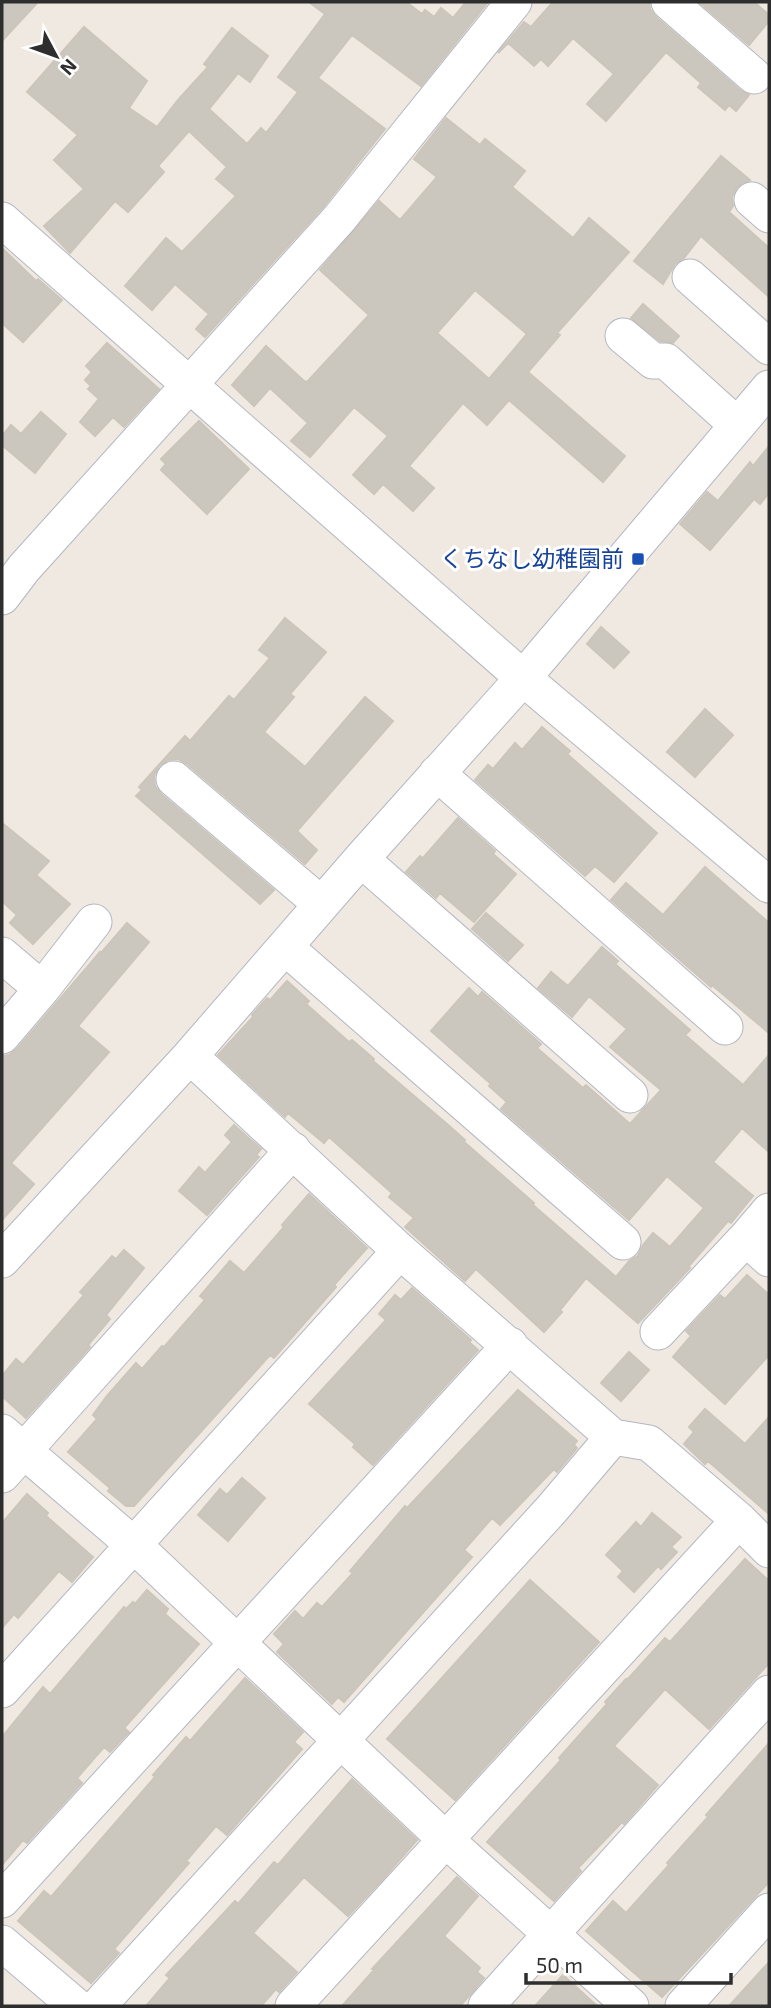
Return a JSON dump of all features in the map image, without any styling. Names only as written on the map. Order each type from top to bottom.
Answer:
[{"type":"street","points":[[2,597],[24,568],[339,219],[514,2]]},
{"type":"street","points":[[669,2],[754,76]]},
{"type":"street","points":[[2,220],[523,678],[769,885]]},
{"type":"street","points":[[690,277],[769,347]]},
{"type":"street","points":[[623,336],[653,361],[666,361],[737,425]]},
{"type":"street","points":[[2,1260],[190,1056],[321,904],[523,678],[769,388]]},
{"type":"street","points":[[437,773],[725,1027]]},
{"type":"street","points":[[174,779],[321,904]]},
{"type":"street","points":[[361,859],[630,1095]]},
{"type":"street","points":[[2,1037],[94,922]]},
{"type":"street","points":[[285,947],[622,1242]]},
{"type":"street","points":[[2,955],[43,989]]},
{"type":"street","points":[[190,1056],[400,1251],[613,1437],[649,1443],[739,1520],[769,1550]]},
{"type":"street","points":[[293,1150],[9,1453],[135,1546],[446,1840],[631,2006]]},
{"type":"street","points":[[658,1332],[758,1248],[769,1211]]},
{"type":"street","points":[[2,1690],[400,1251]]},
{"type":"street","points":[[2,1900],[510,1345]]},
{"type":"street","points":[[98,2006],[551,1510],[613,1437]]},
{"type":"street","points":[[293,2006],[739,1520]]},
{"type":"street","points":[[486,2006],[769,1693]]},
{"type":"street","points":[[683,2006],[769,1910]]},
{"type":"street","points":[[2,1944],[76,2006]]},
{"type":"building","points":[[2,2],[38,2],[2,41]]},
{"type":"building","points":[[309,2],[406,2],[422,14],[425,10],[434,17],[441,8],[453,18],[466,2],[488,2],[421,86],[352,35],[318,78],[385,129],[324,206],[205,337],[196,329],[209,314],[175,284],[152,310],[125,286],[166,238],[182,252],[236,196],[216,179],[227,167],[189,131],[158,166],[164,172],[128,212],[115,201],[70,253],[44,226],[84,189],[54,160],[78,135],[27,92],[84,27],[147,81],[129,108],[157,127],[208,67],[204,64],[232,28],[268,56],[250,82],[238,73],[209,109],[247,144],[261,128],[266,133],[298,92],[278,77],[325,14]]},
{"type":"building","points":[[553,2],[649,2],[656,17],[749,95],[736,111],[729,105],[725,110],[698,87],[701,83],[666,52],[606,121],[587,104],[614,74],[573,38],[548,66],[541,59],[534,66],[508,43],[498,53],[524,22],[531,27]]},
{"type":"building","points":[[699,2],[754,2],[769,15],[769,21],[749,45]]},
{"type":"building","points":[[446,118],[480,145],[485,139],[525,171],[512,187],[573,238],[589,218],[629,252],[557,333],[560,335],[528,372],[625,456],[603,482],[509,400],[487,425],[463,403],[409,466],[434,488],[413,511],[383,484],[374,494],[353,475],[388,436],[354,407],[310,457],[291,441],[308,423],[270,388],[254,406],[232,385],[266,346],[307,382],[369,315],[320,270],[379,201],[400,220],[437,177],[414,159]],"holes":[[[475,290],[527,334],[489,379],[437,333]]]},
{"type":"building","points":[[721,156],[750,180],[737,187],[729,212],[769,248],[769,297],[701,236],[684,258],[675,264],[663,284],[634,261]]},
{"type":"building","points":[[2,248],[36,281],[38,279],[62,300],[23,342],[2,323]]},
{"type":"building","points":[[643,304],[679,336],[673,343],[660,341],[631,318]]},
{"type":"building","points":[[107,343],[159,389],[124,427],[113,417],[95,436],[80,422],[99,399],[88,389],[91,386],[85,380],[92,372],[86,366]]},
{"type":"building","points":[[41,412],[66,434],[35,473],[2,445],[2,436],[11,425],[21,434]]},
{"type":"building","points":[[199,421],[249,469],[207,514],[161,470],[166,464],[161,459]]},
{"type":"building","points":[[769,446],[769,493],[760,504],[754,499],[710,550],[680,524],[707,492],[718,501],[750,462],[753,466]]},
{"type":"building","points":[[285,618],[326,652],[290,694],[294,697],[264,732],[305,767],[365,697],[393,721],[297,831],[317,850],[305,864],[178,759],[168,760],[159,766],[154,776],[155,786],[161,794],[274,890],[260,904],[136,796],[142,790],[139,787],[185,736],[190,741],[229,696],[234,700],[270,658],[259,650]]},
{"type":"building","points":[[601,627],[629,652],[614,668],[587,644]]},
{"type":"building","points":[[705,709],[733,735],[695,777],[667,752]]},
{"type":"building","points":[[542,727],[570,751],[567,754],[657,833],[614,882],[595,866],[585,876],[475,780],[488,765],[493,769],[515,743],[522,750]]},
{"type":"building","points":[[458,818],[516,874],[474,922],[440,893],[436,898],[406,872],[420,856],[423,858]]},
{"type":"building","points":[[2,823],[49,861],[36,875],[70,904],[33,944],[10,923],[17,915],[2,901]]},
{"type":"building","points":[[705,867],[769,923],[769,1033],[712,985],[711,987],[611,900],[626,883],[663,915]]},
{"type":"building","points":[[486,913],[523,945],[508,961],[472,929]]},
{"type":"building","points":[[127,923],[149,942],[78,1026],[109,1052],[11,1163],[34,1184],[2,1220],[2,1056],[17,1049]]},
{"type":"building","points":[[602,947],[618,961],[615,964],[690,1030],[685,1035],[743,1085],[769,1055],[769,1152],[742,1128],[713,1162],[753,1196],[638,1323],[586,1278],[544,1332],[476,1269],[465,1281],[405,1227],[414,1218],[389,1197],[392,1193],[329,1137],[324,1143],[288,1113],[285,1117],[218,1055],[267,998],[270,1000],[287,981],[309,1001],[306,1004],[349,1042],[352,1040],[374,1059],[373,1061],[616,1277],[629,1261],[638,1256],[653,1233],[670,1247],[704,1208],[667,1176],[629,1220],[501,1109],[507,1102],[489,1086],[491,1084],[431,1031],[469,988],[478,997],[482,992],[541,1044],[537,1048],[583,1088],[586,1085],[630,1124],[661,1090],[610,1047],[627,1029],[589,996],[572,1017],[538,988],[551,972],[568,986]]},
{"type":"building","points":[[234,1125],[261,1149],[256,1155],[259,1157],[207,1215],[179,1191],[199,1167],[205,1173],[232,1142],[225,1135]]},
{"type":"building","points":[[309,1194],[367,1248],[274,1358],[270,1355],[134,1506],[126,1506],[108,1491],[110,1488],[68,1452],[97,1419],[93,1415],[107,1396],[136,1363],[142,1369],[162,1346],[164,1347],[205,1300],[200,1296],[230,1261],[244,1273]]},
{"type":"building","points":[[124,1250],[144,1268],[106,1315],[110,1319],[88,1345],[90,1347],[26,1418],[2,1396],[2,1376],[16,1359],[23,1365],[84,1295],[80,1292],[112,1256],[116,1259]]},
{"type":"building","points":[[747,1275],[769,1295],[769,1355],[725,1404],[673,1357],[691,1336],[686,1331],[720,1295],[725,1299]]},
{"type":"building","points":[[412,1288],[471,1340],[469,1342],[478,1350],[373,1465],[353,1447],[355,1444],[309,1404],[386,1320],[379,1314],[395,1295],[401,1300]]},
{"type":"building","points":[[629,1352],[649,1370],[621,1401],[601,1383]]},
{"type":"building","points":[[518,1390],[577,1441],[574,1445],[577,1448],[557,1472],[554,1469],[500,1525],[492,1518],[464,1550],[472,1557],[344,1702],[338,1697],[332,1704],[277,1652],[284,1644],[274,1634],[295,1611],[303,1619],[317,1603],[322,1607],[353,1573],[350,1571],[405,1506],[407,1508]]},
{"type":"building","points":[[705,1409],[745,1444],[769,1417],[769,1514],[708,1461],[705,1464],[684,1444],[694,1432],[689,1427]]},
{"type":"building","points":[[242,1478],[265,1498],[228,1541],[198,1515],[220,1489],[227,1495]]},
{"type":"building","points":[[27,1494],[48,1513],[46,1516],[93,1557],[72,1582],[59,1571],[18,1618],[14,1614],[2,1628],[2,1523]]},
{"type":"building","points":[[652,1513],[681,1537],[671,1547],[677,1552],[661,1569],[658,1566],[634,1592],[618,1577],[623,1571],[606,1555],[636,1522],[641,1527]]},
{"type":"building","points":[[745,1559],[769,1581],[769,1663],[709,1729],[665,1689],[614,1746],[658,1785],[624,1824],[622,1822],[578,1868],[581,1871],[554,1901],[487,1842],[561,1760],[559,1758],[607,1704],[605,1702],[665,1638],[670,1642]]},
{"type":"building","points":[[530,1580],[599,1642],[455,1800],[387,1739]]},
{"type":"building","points":[[147,1590],[168,1609],[165,1614],[199,1644],[124,1728],[129,1732],[110,1752],[104,1747],[77,1778],[82,1783],[27,1843],[23,1840],[2,1865],[2,1737],[43,1687],[50,1694],[124,1607],[126,1609],[133,1602],[135,1604]]},
{"type":"building","points":[[245,1678],[303,1732],[294,1742],[302,1749],[227,1835],[216,1826],[186,1861],[189,1863],[114,1949],[119,1953],[91,1983],[18,1921],[44,1891],[51,1897],[155,1777],[153,1775],[186,1737],[190,1741]]},
{"type":"building","points":[[769,1743],[769,1882],[662,1997],[586,1931],[613,1901],[626,1913]]},
{"type":"building","points":[[352,1779],[417,1840],[382,1880],[348,1916],[304,1877],[253,1933],[297,1972],[279,1992],[276,1989],[261,2006],[146,2006],[170,1978],[166,1975],[235,1901],[238,1904],[274,1862],[278,1865]]},
{"type":"building","points":[[457,1877],[478,1896],[444,1936],[480,1968],[477,1972],[484,1978],[469,1996],[460,2006],[342,2006],[374,1970],[372,1969]]},
{"type":"building","points":[[769,1962],[769,2006],[729,2006]]},
{"type":"building","points":[[563,1975],[597,2006],[535,2006]]},
{"type":"place","name":"くちなし幼稚園前","points":[[638,559]]}]
